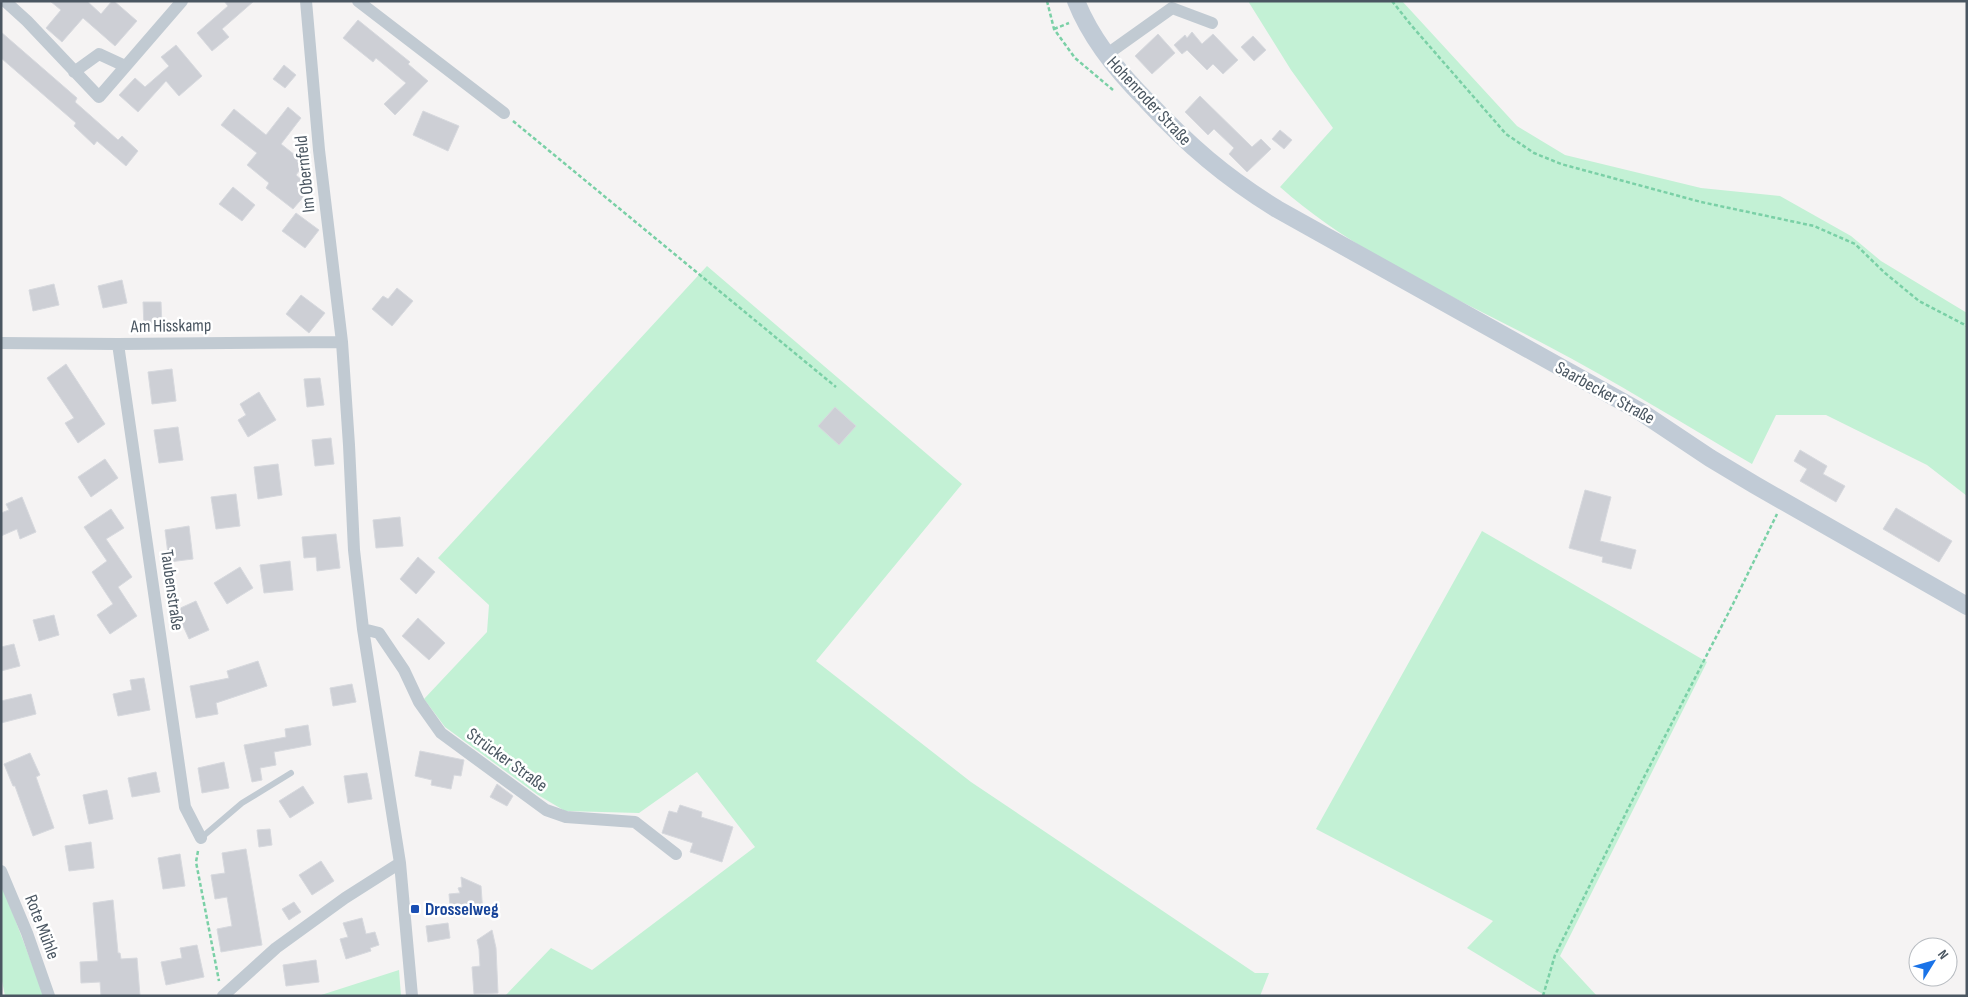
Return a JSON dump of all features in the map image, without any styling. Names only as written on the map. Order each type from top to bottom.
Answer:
[{"type":"main road","name":"Hohenroder Straße","points":[[1076,1],[1086,24],[1106,55],[1133,86],[1197,152],[1240,186]]},
{"type":"main road","name":"Saarbecker Straße","points":[[1240,186],[1277,209],[1641,412],[1710,458],[1783,502],[1967,606]]},
{"type":"street","points":[[5,1],[27,21],[99,97],[182,1]]},
{"type":"street","name":"Im Obernfeld","points":[[306,1],[319,150],[342,342]]},
{"type":"street","points":[[358,1],[504,113]]},
{"type":"street","points":[[1106,55],[1172,8],[1212,23]]},
{"type":"street","points":[[74,72],[99,54],[125,66]]},
{"type":"street","points":[[342,342],[354,550],[363,629],[400,863],[412,996]]},
{"type":"street","name":"Am Hisskamp","points":[[1,343],[342,342]]},
{"type":"street","name":"Taubenstraße","points":[[118,344],[185,807],[201,838]]},
{"type":"street","name":"Strücker Straße","points":[[363,629],[379,633],[404,670],[419,702],[441,733],[546,810],[566,817],[635,822],[676,854]]},
{"type":"street","points":[[221,991],[345,898],[400,863]]},
{"type":"street","name":"Rote Mühle","points":[[1,871],[27,933],[48,996]]},
{"type":"lane","points":[[201,838],[242,803],[291,773]]},
{"type":"path","points":[[1392,1],[1506,134],[1534,153],[1562,164],[1701,202],[1814,226],[1854,244],[1885,274],[1919,301],[1967,326]]},
{"type":"path","points":[[504,113],[836,387]]},
{"type":"path","points":[[1544,996],[1556,955],[1783,502]]},
{"type":"path","points":[[201,838],[196,862],[221,991]]},
{"type":"green space","points":[[1248,1],[1402,1],[1517,126],[1565,155],[1701,188],[1780,196],[1851,236],[1881,261],[1967,313],[1967,496],[1927,465],[1826,415],[1776,415],[1752,464],[1650,403],[1546,345],[1408,274],[1341,234],[1280,187],[1333,128],[1291,70]]},
{"type":"green space","points":[[707,266],[962,484],[816,661],[971,782],[1255,973],[1269,973],[1260,996],[505,996],[551,948],[592,970],[755,847],[697,772],[639,813],[565,811],[538,795],[445,727],[424,699],[487,632],[489,605],[438,558]]},
{"type":"green space","points":[[1482,531],[1707,662],[1560,956],[1597,996],[1546,996],[1467,948],[1493,921],[1316,829]]},
{"type":"green space","points":[[1,882],[44,996],[5,996],[1,976]]},
{"type":"green space","points":[[399,970],[401,996],[318,996]]},
{"type":"building","points":[[50,1],[87,1],[101,14],[114,1],[137,21],[115,46],[83,18],[62,42],[46,28],[61,10]]},
{"type":"building","points":[[224,1],[254,1],[222,29],[229,37],[212,51],[197,33],[228,6]]},
{"type":"building","points":[[358,20],[410,62],[408,64],[428,81],[395,115],[384,104],[406,83],[376,58],[373,62],[343,38]]},
{"type":"building","points":[[1,32],[77,98],[75,102],[118,140],[122,136],[138,151],[126,166],[97,141],[94,145],[74,126],[76,123],[1,58]]},
{"type":"building","points":[[1192,32],[1202,44],[1213,34],[1238,60],[1223,74],[1213,64],[1207,70],[1187,50],[1182,54],[1174,45],[1185,35],[1187,38]]},
{"type":"building","points":[[1158,34],[1175,53],[1152,74],[1135,56]]},
{"type":"building","points":[[1253,36],[1266,50],[1254,61],[1241,47]]},
{"type":"building","points":[[176,45],[202,76],[179,96],[166,81],[138,112],[119,95],[135,78],[145,87],[169,66],[161,57]]},
{"type":"building","points":[[284,65],[296,75],[285,88],[273,79]]},
{"type":"building","points":[[1200,96],[1252,147],[1261,139],[1271,149],[1247,172],[1229,154],[1234,148],[1214,129],[1208,135],[1185,112]]},
{"type":"building","points":[[288,107],[301,118],[281,144],[305,163],[296,175],[311,188],[293,209],[266,188],[269,183],[247,165],[257,153],[221,125],[234,109],[266,135]]},
{"type":"building","points":[[423,111],[459,126],[448,151],[413,135]]},
{"type":"building","points":[[1280,130],[1292,140],[1284,149],[1272,139]]},
{"type":"building","points":[[233,187],[255,205],[242,221],[219,204]]},
{"type":"building","points":[[296,213],[319,230],[305,248],[282,231]]},
{"type":"building","points":[[122,280],[127,303],[103,308],[98,286]]},
{"type":"building","points":[[54,284],[59,305],[33,311],[29,290]]},
{"type":"building","points":[[397,288],[413,301],[392,326],[372,309],[383,296],[388,299]]},
{"type":"building","points":[[301,295],[325,313],[309,333],[286,314]]},
{"type":"building","points":[[143,302],[161,302],[162,326],[144,327]]},
{"type":"building","points":[[66,364],[105,424],[78,443],[65,423],[74,418],[47,378]]},
{"type":"building","points":[[172,369],[176,401],[152,404],[148,372]]},
{"type":"building","points":[[320,378],[324,405],[307,407],[304,379]]},
{"type":"building","points":[[259,392],[276,420],[248,437],[238,420],[246,415],[240,404]]},
{"type":"building","points":[[835,407],[856,426],[839,445],[818,426]]},
{"type":"building","points":[[178,427],[183,460],[159,463],[154,430]]},
{"type":"building","points":[[331,438],[334,464],[315,466],[312,440]]},
{"type":"building","points":[[1800,450],[1827,466],[1823,474],[1845,486],[1836,502],[1800,481],[1807,469],[1794,461]]},
{"type":"building","points":[[105,459],[118,478],[91,497],[78,477]]},
{"type":"building","points":[[278,464],[282,495],[258,499],[254,467]]},
{"type":"building","points":[[1585,490],[1611,497],[1600,541],[1636,550],[1631,569],[1602,562],[1603,557],[1569,548]]},
{"type":"building","points":[[236,494],[240,526],[216,529],[211,497]]},
{"type":"building","points":[[22,497],[36,532],[20,539],[17,529],[1,536],[1,513],[9,510],[6,504]]},
{"type":"building","points":[[1896,508],[1952,541],[1939,562],[1883,529]]},
{"type":"building","points":[[111,509],[124,528],[106,539],[132,577],[118,587],[137,616],[110,634],[97,615],[113,604],[92,572],[107,561],[84,527]]},
{"type":"building","points":[[400,517],[403,546],[376,548],[373,520]]},
{"type":"building","points":[[189,526],[193,559],[169,562],[165,530]]},
{"type":"building","points":[[336,534],[340,568],[317,571],[316,557],[304,558],[302,537]]},
{"type":"building","points":[[418,557],[435,572],[416,594],[400,579]]},
{"type":"building","points":[[290,561],[293,590],[264,593],[260,565]]},
{"type":"building","points":[[240,567],[253,588],[227,604],[214,583]]},
{"type":"building","points":[[196,601],[209,630],[189,639],[176,610]]},
{"type":"building","points":[[54,615],[59,635],[39,641],[33,620]]},
{"type":"building","points":[[418,618],[445,643],[429,660],[402,636]]},
{"type":"building","points":[[14,644],[20,666],[1,671],[1,647]]},
{"type":"building","points":[[258,661],[267,686],[216,703],[218,714],[196,718],[190,686],[229,678],[227,671]]},
{"type":"building","points":[[144,678],[150,710],[118,716],[113,694],[132,690],[130,680]]},
{"type":"building","points":[[352,684],[356,702],[333,706],[330,688]]},
{"type":"building","points":[[31,694],[36,714],[1,723],[1,701]]},
{"type":"building","points":[[308,725],[311,745],[274,752],[276,765],[260,768],[262,780],[252,782],[244,745],[286,737],[285,729]]},
{"type":"building","points":[[420,751],[464,760],[461,776],[454,775],[451,789],[431,785],[432,780],[415,776]]},
{"type":"building","points":[[30,753],[40,775],[36,777],[54,828],[33,836],[15,786],[13,786],[4,764]]},
{"type":"building","points":[[224,762],[229,788],[202,793],[198,768]]},
{"type":"building","points":[[156,772],[160,792],[132,797],[128,778]]},
{"type":"building","points":[[367,773],[372,799],[348,803],[344,776]]},
{"type":"building","points":[[497,784],[513,796],[507,806],[490,797]]},
{"type":"building","points":[[303,786],[314,803],[290,818],[279,801]]},
{"type":"building","points":[[107,790],[113,819],[89,824],[83,795]]},
{"type":"building","points":[[680,805],[702,812],[701,817],[733,827],[722,862],[690,852],[693,843],[662,833],[669,811],[677,813]]},
{"type":"building","points":[[270,829],[272,845],[259,847],[257,830]]},
{"type":"building","points":[[91,842],[94,868],[69,871],[65,846]]},
{"type":"building","points":[[246,849],[262,945],[221,952],[217,929],[232,926],[227,897],[215,899],[211,875],[225,873],[222,853]]},
{"type":"building","points":[[180,854],[185,886],[163,889],[158,858]]},
{"type":"building","points":[[321,861],[334,881],[312,895],[299,875]]},
{"type":"building","points":[[461,877],[481,886],[483,914],[451,917],[449,894],[460,893],[458,888],[462,887]]},
{"type":"building","points":[[113,900],[118,953],[120,953],[121,959],[137,958],[140,996],[101,996],[100,982],[81,983],[80,962],[98,961],[93,903]]},
{"type":"building","points":[[294,902],[301,912],[289,920],[282,909]]},
{"type":"building","points":[[362,918],[366,934],[375,932],[379,945],[370,948],[371,951],[346,959],[340,939],[348,937],[343,923]]},
{"type":"building","points":[[448,923],[450,938],[428,942],[426,926]]},
{"type":"building","points":[[492,930],[496,948],[498,993],[474,994],[472,967],[480,966],[477,940]]},
{"type":"building","points":[[197,945],[204,977],[166,985],[161,962],[182,958],[180,948]]},
{"type":"building","points":[[316,960],[319,982],[286,986],[283,965]]},
{"type":"place","name":"Drosselweg","points":[[415,909]]}]
